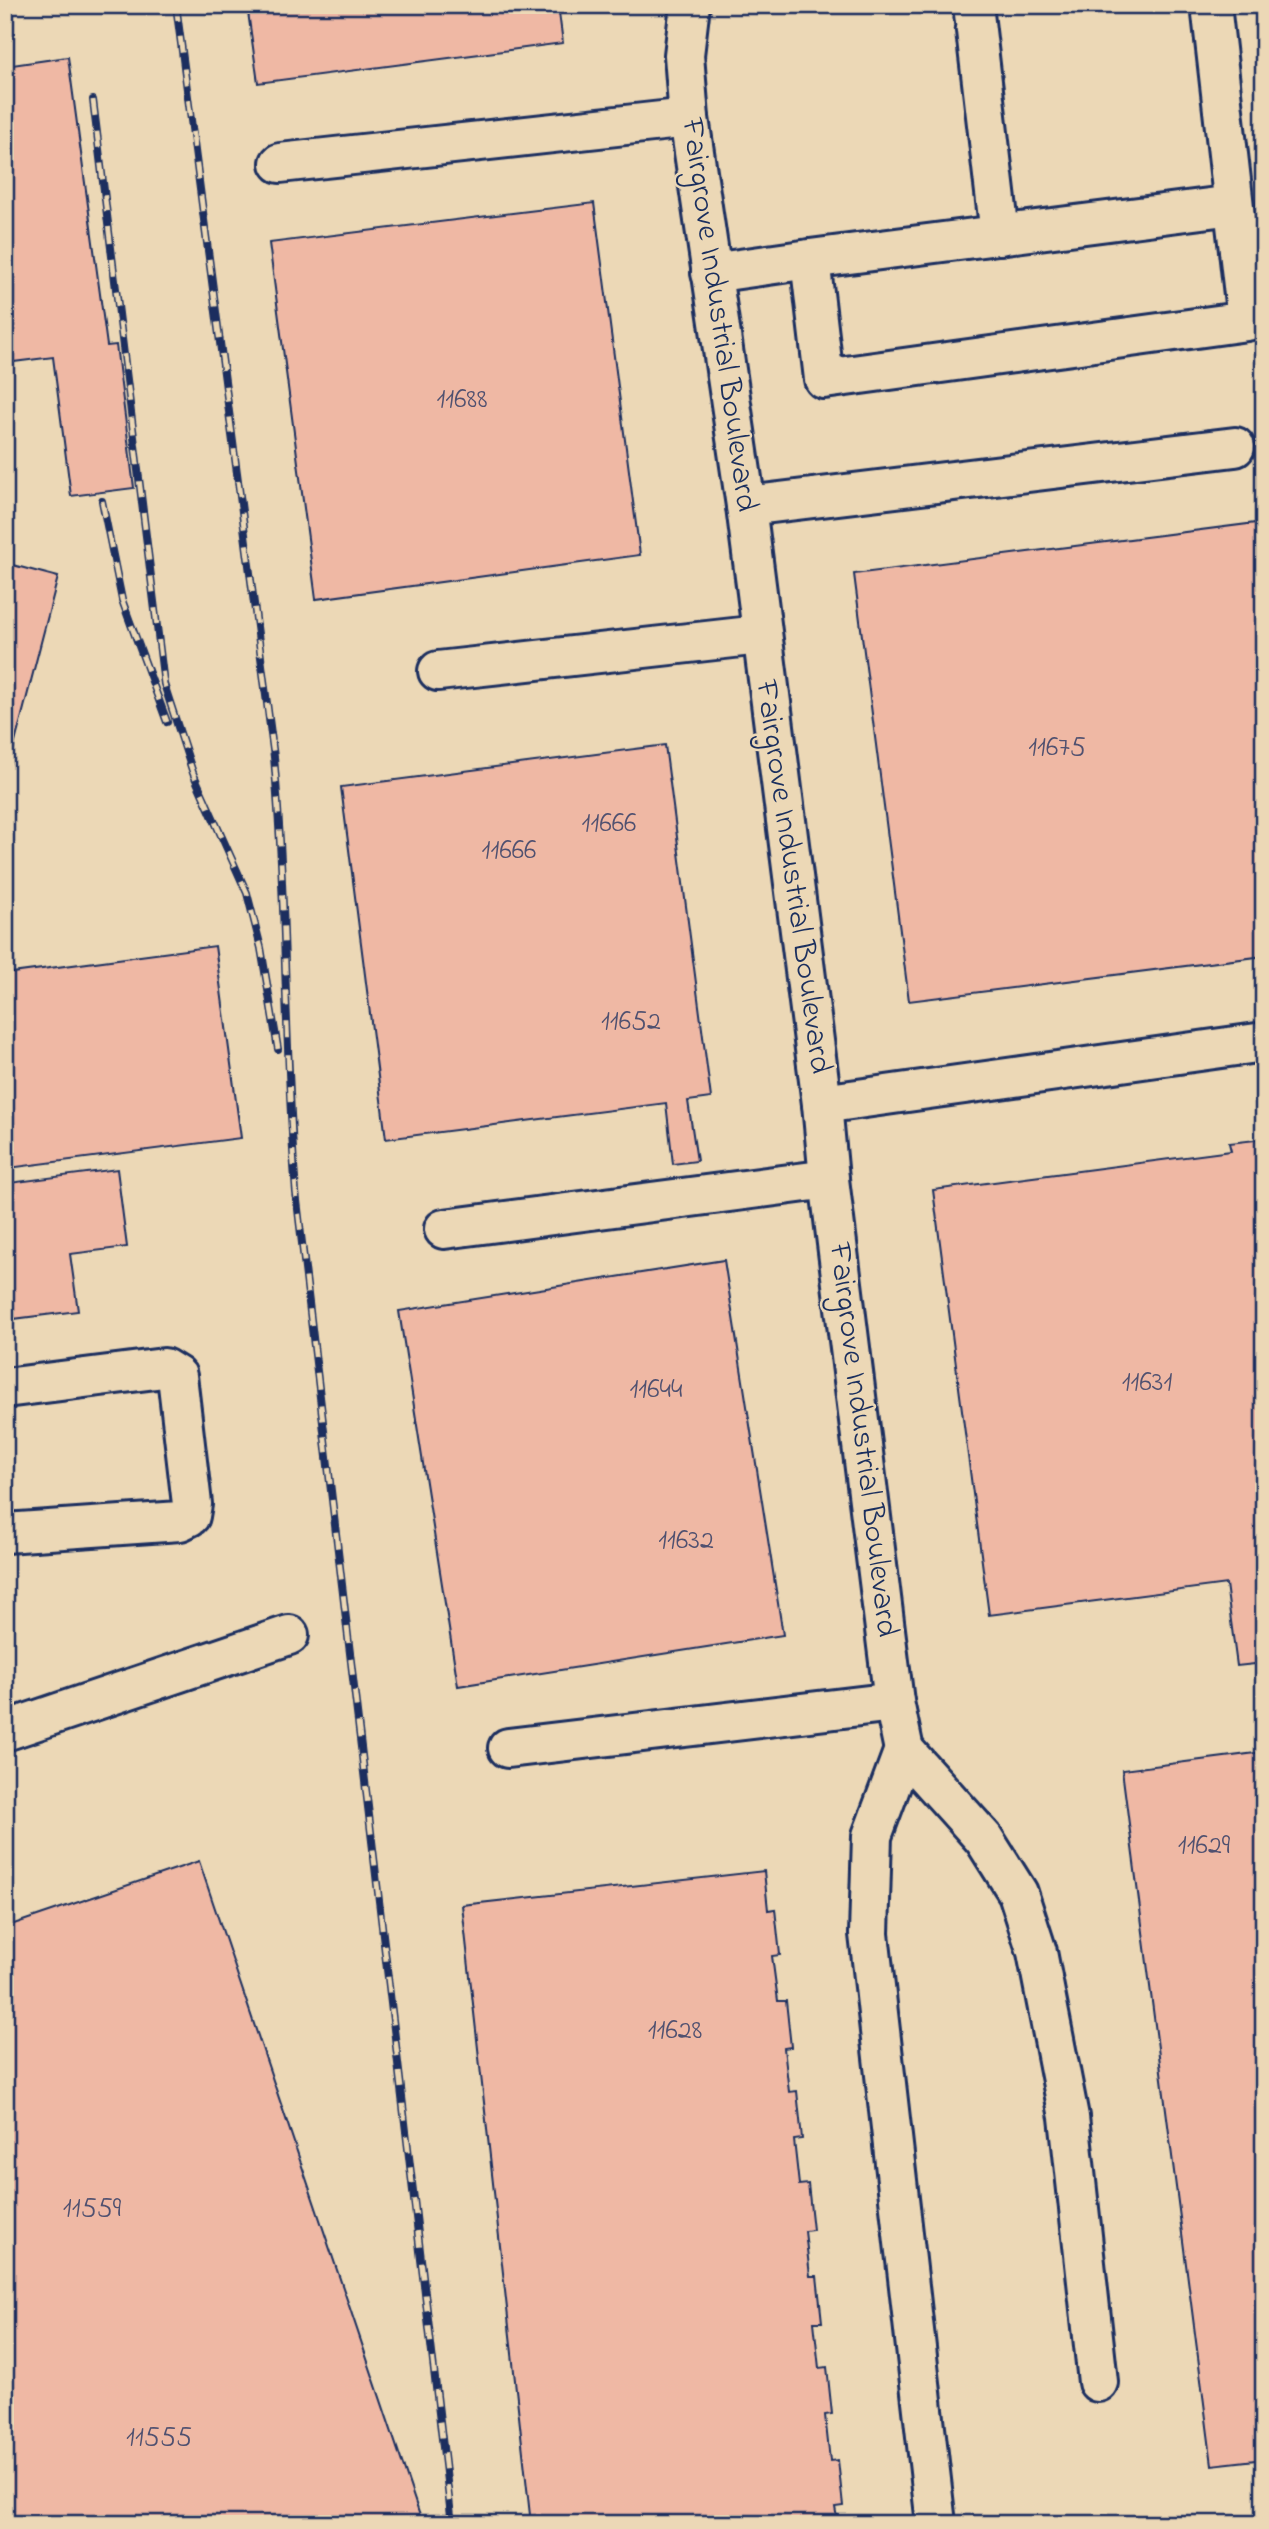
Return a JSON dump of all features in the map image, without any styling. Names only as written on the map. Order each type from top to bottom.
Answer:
[{"type":"street","name":"Fairgrove Industrial Boulevard","points":[[690,5],[684,55],[689,118],[746,506],[894,1702],[904,1750]]},
{"type":"street","points":[[973,5],[999,235]]},
{"type":"street","points":[[810,259],[824,379],[1247,321],[1212,5]]},
{"type":"street","points":[[280,163],[689,118]]},
{"type":"street","points":[[711,273],[1233,205]]},
{"type":"street","points":[[746,506],[1235,447]]},
{"type":"street","points":[[438,671],[760,635]]},
{"type":"street","points":[[822,1104],[1264,1042]]},
{"type":"street","points":[[444,1229],[829,1179]]},
{"type":"street","points":[[5,1388],[164,1368],[172,1371],[177,1376],[192,1504],[190,1516],[180,1521],[5,1533]]},
{"type":"street","points":[[5,1731],[289,1635]]},
{"type":"street","points":[[508,1748],[894,1702]]},
{"type":"street","points":[[936,2524],[869,1934],[872,1836],[904,1750],[984,1839],[1018,1893],[1037,1952],[1069,2117],[1098,2382]]},
{"type":"building","points":[[247,5],[558,5],[563,43],[258,83]]},
{"type":"building","points":[[68,57],[107,346],[116,345],[134,488],[71,496],[53,357],[5,363],[5,66]]},
{"type":"building","points":[[594,203],[640,555],[316,599],[269,243]]},
{"type":"building","points":[[1264,522],[1264,956],[909,1001],[854,574]]},
{"type":"building","points":[[5,563],[58,577],[5,781]]},
{"type":"building","points":[[665,745],[711,1098],[688,1101],[697,1161],[673,1164],[666,1103],[386,1139],[341,787]]},
{"type":"building","points":[[215,946],[241,1138],[8,1168],[10,1183],[117,1169],[127,1247],[70,1254],[78,1311],[5,1320],[5,974]]},
{"type":"building","points":[[1264,1139],[1264,1585],[1259,1586],[1264,1618],[1264,1663],[1237,1666],[1226,1584],[989,1615],[933,1190],[1231,1151],[1229,1143]]},
{"type":"building","points":[[724,1260],[783,1635],[458,1686],[399,1311]]},
{"type":"building","points":[[1264,1752],[1264,2459],[1212,2465],[1122,1770]]},
{"type":"building","points":[[199,1861],[421,2519],[407,2524],[5,2524],[5,1927]]},
{"type":"building","points":[[764,1871],[768,1910],[775,1909],[780,1955],[772,1956],[778,2001],[786,2001],[791,2047],[784,2048],[789,2092],[797,2091],[802,2139],[794,2140],[799,2185],[808,2184],[813,2230],[805,2231],[810,2276],[817,2276],[822,2322],[814,2322],[819,2368],[827,2367],[832,2414],[825,2415],[830,2461],[838,2460],[843,2506],[835,2507],[838,2524],[531,2524],[462,1905]]},
{"type":"railway","points":[[176,5],[274,757],[296,1192],[452,2524]]},
{"type":"railway","points":[[93,100],[164,684],[193,773],[247,893],[261,948],[278,1049]]},
{"type":"railway","points":[[102,501],[122,600],[167,722]]}]
